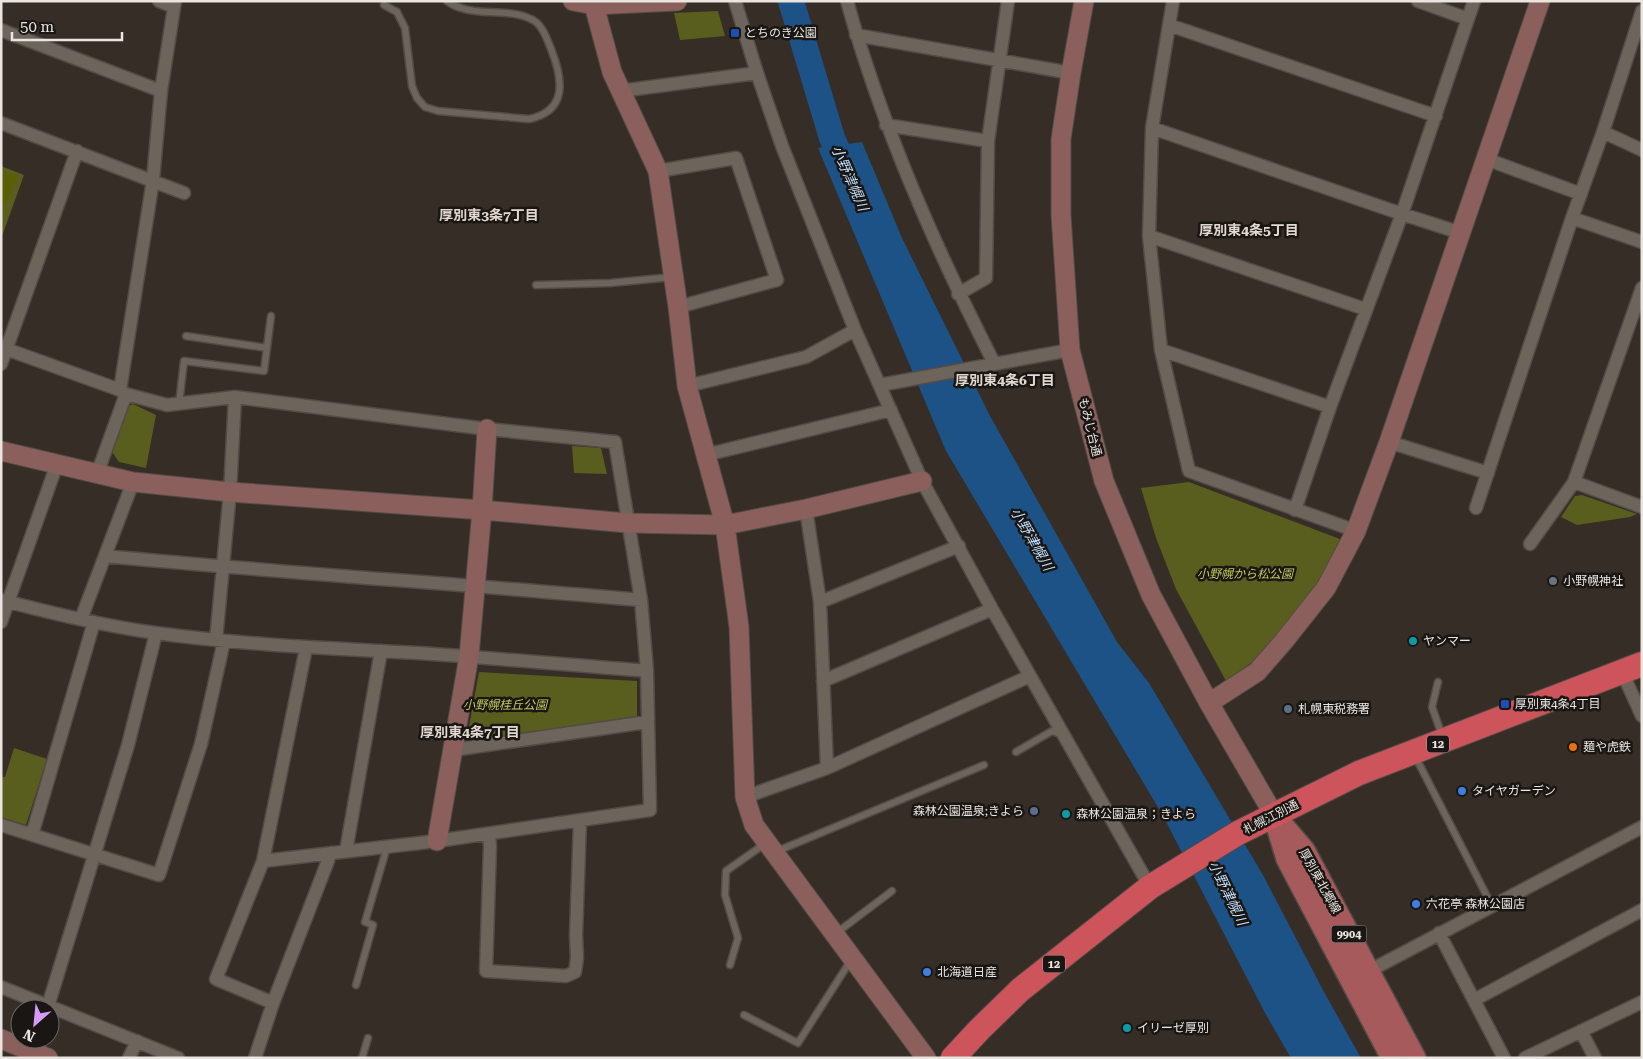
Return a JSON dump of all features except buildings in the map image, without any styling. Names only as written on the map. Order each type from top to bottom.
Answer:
[{"type":"highway","name":"札幌江別通","points":[[961,1055],[1020,990],[1156,883],[1238,833],[1359,773],[1632,668]]},
{"type":"main road","name":"厚別東北郷線","points":[[1274,816],[1304,850],[1415,1058]]},
{"type":"main road","name":"厚別東北郷線","points":[[1274,816],[1287,859],[1392,1058]]},
{"type":"street","points":[[97,474],[123,392],[153,180],[161,91],[175,4],[159,1]]},
{"type":"street","points":[[573,1],[594,5],[677,1]]},
{"type":"street","points":[[735,1],[782,146],[855,330],[922,481],[1065,738],[1156,883]]},
{"type":"street","points":[[847,1],[856,35],[886,125],[958,294],[994,363]]},
{"type":"street","points":[[958,294],[986,278],[988,141],[1008,1]]},
{"type":"street","name":"もみじ台通","points":[[1084,1],[1061,139],[1061,205],[1070,350],[1104,481],[1151,595],[1209,703],[1274,816]]},
{"type":"street","points":[[1173,1],[1152,128],[1149,236],[1161,350],[1189,471],[1356,531]]},
{"type":"street","points":[[1418,1],[1468,18]]},
{"type":"street","points":[[1295,510],[1365,309],[1402,214],[1474,1]]},
{"type":"street","points":[[1209,703],[1256,672],[1284,641],[1326,588],[1356,531],[1389,442],[1540,1]]},
{"type":"street","points":[[594,5],[612,72],[658,171],[678,307],[687,386],[724,525],[739,627],[745,797],[754,825],[926,1058]]},
{"type":"street","points":[[1476,508],[1642,11]]},
{"type":"street","points":[[1169,25],[1436,116]]},
{"type":"street","points":[[1,30],[161,91]]},
{"type":"street","points":[[856,35],[1071,74]]},
{"type":"street","points":[[620,91],[757,73]]},
{"type":"street","points":[[1,123],[184,193]]},
{"type":"street","points":[[886,125],[988,141]]},
{"type":"street","points":[[1152,128],[1461,233]]},
{"type":"street","points":[[1603,132],[1642,150]]},
{"type":"street","points":[[1,364],[77,151]]},
{"type":"street","points":[[658,171],[736,158],[777,280],[678,307]]},
{"type":"street","points":[[1486,159],[1581,194]]},
{"type":"street","points":[[1572,218],[1642,242]]},
{"type":"street","points":[[1149,236],[1365,309]]},
{"type":"street","points":[[1530,544],[1574,482],[1642,288]]},
{"type":"street","points":[[687,386],[806,357],[855,330]]},
{"type":"street","points":[[6,349],[123,392],[167,405],[235,397],[615,442],[641,600],[646,671],[650,810],[437,842],[263,861]]},
{"type":"street","points":[[880,385],[1070,350]]},
{"type":"street","points":[[1161,350],[1330,407]]},
{"type":"street","points":[[1,825],[159,874],[201,744],[220,640],[235,397]]},
{"type":"street","points":[[705,455],[891,410]]},
{"type":"street","points":[[437,842],[470,656],[487,428]]},
{"type":"street","points":[[1389,442],[1488,473]]},
{"type":"street","points":[[1,451],[133,482],[230,492],[482,510],[627,523],[724,525],[806,509],[922,481]]},
{"type":"street","points":[[1,622],[4,601],[57,464]]},
{"type":"street","points":[[81,619],[133,482]]},
{"type":"street","points":[[1574,482],[1642,507]]},
{"type":"street","points":[[806,509],[820,602],[827,768]]},
{"type":"street","points":[[820,602],[959,546]]},
{"type":"street","points":[[105,556],[223,568],[641,600]]},
{"type":"street","points":[[4,601],[94,622],[156,633],[220,640],[306,648],[470,656],[646,671]]},
{"type":"street","points":[[823,681],[992,609]]},
{"type":"street","points":[[32,836],[94,622]]},
{"type":"street","points":[[50,999],[128,745],[156,633]]},
{"type":"street","points":[[273,1003],[216,979],[263,861],[306,648]]},
{"type":"street","points":[[346,851],[381,651]]},
{"type":"street","points":[[1632,668],[1642,716]]},
{"type":"street","points":[[745,797],[827,768],[1030,676]]},
{"type":"street","points":[[453,750],[647,722]]},
{"type":"street","points":[[489,834],[486,971],[566,976],[575,972],[577,966],[576,935],[580,820]]},
{"type":"street","points":[[1369,971],[1642,827]]},
{"type":"street","points":[[255,1058],[273,1003],[330,853]]},
{"type":"street","points":[[1474,1000],[1642,910]]},
{"type":"street","points":[[1439,933],[1504,1058]]},
{"type":"street","points":[[1,987],[31,999]]},
{"type":"street","points":[[1524,1058],[1642,1002]]},
{"type":"street","points":[[60,1011],[178,1058]]},
{"type":"street","points":[[1581,1031],[1595,1058]]},
{"type":"street","points":[[1,1039],[48,1058]]},
{"type":"street","points":[[129,1058],[136,1041]]},
{"type":"lane","points":[[384,5],[397,12],[405,28],[412,86],[416,98],[425,107],[438,111],[529,119],[540,117],[550,110],[558,100],[561,88],[555,59],[546,35],[536,22],[523,15],[461,8],[447,1]]},
{"type":"lane","points":[[536,285],[610,283],[673,277]]},
{"type":"lane","points":[[179,404],[184,361],[264,371],[271,316]]},
{"type":"lane","points":[[186,336],[266,348]]},
{"type":"lane","points":[[1438,682],[1432,707],[1444,741]]},
{"type":"lane","points":[[1016,752],[1052,731],[1065,738]]},
{"type":"lane","points":[[1414,753],[1492,906]]},
{"type":"lane","points":[[730,965],[738,938],[725,895],[726,871],[770,848],[984,765]]},
{"type":"lane","points":[[356,985],[372,925],[365,922],[387,846]]},
{"type":"lane","points":[[834,935],[892,891]]},
{"type":"lane","points":[[744,1014],[798,1043],[852,959]]},
{"type":"lane","points":[[362,1058],[368,1038]]},
{"type":"green space","points":[[718,11],[725,36],[680,40],[674,13]]},
{"type":"green space","points":[[1,166],[24,175],[1,239]]},
{"type":"green space","points":[[133,404],[156,415],[146,468],[119,462],[112,452],[128,406]]},
{"type":"green space","points":[[572,446],[601,448],[607,474],[574,473]]},
{"type":"green space","name":"小野幌から松公園","points":[[1189,482],[1340,539],[1319,589],[1300,615],[1265,651],[1226,681],[1176,589],[1156,538],[1141,488]]},
{"type":"green space","points":[[1582,495],[1637,514],[1630,517],[1577,525],[1561,517],[1575,496]]},
{"type":"green space","name":"小野幌桂丘公園","points":[[479,672],[637,681],[637,718],[466,743]]},
{"type":"green space","points":[[14,748],[47,759],[26,825],[1,817],[1,777],[5,777]]},
{"type":"shaded area","points":[[1,171],[17,176],[5,206],[1,205]]},
{"type":"water","points":[[862,142],[902,238],[990,416],[1117,642],[1149,683],[1263,875],[1361,1058],[1291,1058],[1265,1013],[1162,814],[946,451],[818,148]]},
{"type":"waterway","name":"小野津幌川","points":[[791,1],[832,138],[850,178]]},
{"type":"place","name":"とちのき公園","points":[[735,33]]},
{"type":"place","name":"小野幌神社","points":[[1553,581]]},
{"type":"place","name":"ヤンマー","points":[[1413,641]]},
{"type":"place","name":"厚別東4条4丁目","points":[[1505,704]]},
{"type":"place","name":"札幌東税務署","points":[[1288,709]]},
{"type":"place","name":"麺や虎鉄","points":[[1573,747]]},
{"type":"place","name":"タイヤガーデン","points":[[1462,791]]},
{"type":"place","name":"森林公園温泉;きよら","points":[[1034,811]]},
{"type":"place","name":"森林公園温泉；きよら","points":[[1066,814]]},
{"type":"place","name":"六花亭 森林公園店","points":[[1416,904]]},
{"type":"place","name":"北海道日産","points":[[927,972]]},
{"type":"place","name":"イリーゼ厚別","points":[[1127,1028]]},
{"type":"district","name":"厚別東3条7丁目","points":[[489,215]]},
{"type":"district","name":"厚別東4条5丁目","points":[[1249,230]]},
{"type":"district","name":"厚別東4条6丁目","points":[[1005,380]]},
{"type":"district","name":"厚別東4条7丁目","points":[[470,732]]}]
